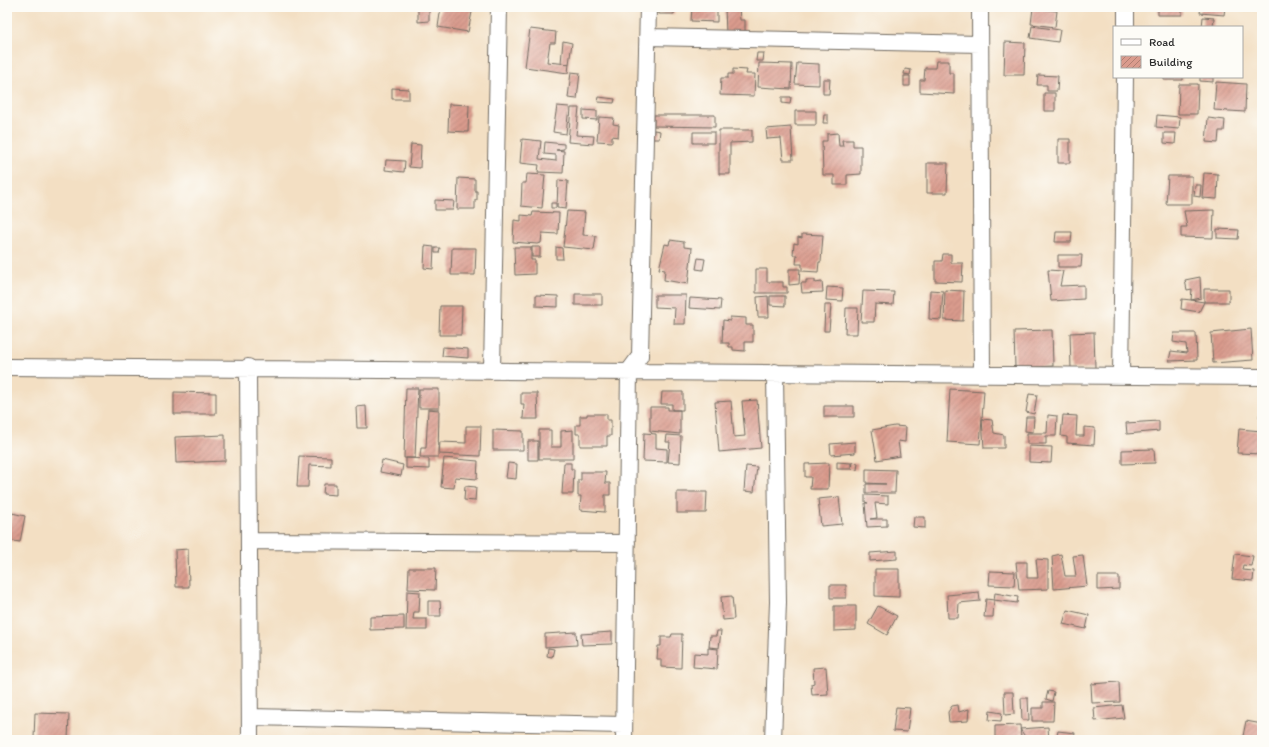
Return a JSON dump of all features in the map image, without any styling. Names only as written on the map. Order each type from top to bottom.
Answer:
[{"type":"street","points":[[492,370],[499,7]]},
{"type":"street","points":[[250,717],[624,733],[630,371],[640,356],[648,7]]},
{"type":"street","points":[[980,7],[982,374]]},
{"type":"street","points":[[1126,7],[1126,26]]},
{"type":"street","points":[[647,37],[980,44]]},
{"type":"street","points":[[1120,376],[1125,78]]},
{"type":"street","points":[[7,367],[248,367],[1262,377]]},
{"type":"street","points":[[248,367],[250,740]]},
{"type":"street","points":[[773,740],[778,602],[775,372]]},
{"type":"street","points":[[249,541],[627,543]]},
{"type":"building","points":[[418,7],[429,7],[429,21],[418,22]]},
{"type":"building","points":[[441,7],[473,7],[468,32],[438,27]]},
{"type":"building","points":[[659,7],[675,7],[674,14],[659,14]]},
{"type":"building","points":[[692,7],[711,7],[711,9],[717,9],[717,22],[691,21]]},
{"type":"building","points":[[725,7],[739,7],[740,20],[745,20],[745,33],[726,34]]},
{"type":"building","points":[[1073,7],[1073,9],[1059,8]]},
{"type":"building","points":[[1158,7],[1182,7],[1182,15],[1158,15]]},
{"type":"building","points":[[1201,7],[1225,7],[1224,15],[1200,13]]},
{"type":"building","points":[[1033,8],[1057,11],[1055,27],[1031,24]]},
{"type":"building","points":[[1203,17],[1214,18],[1213,26],[1202,26]]},
{"type":"building","points":[[1032,26],[1060,30],[1058,42],[1030,38]]},
{"type":"building","points":[[530,29],[556,32],[555,43],[550,43],[547,62],[569,64],[568,73],[525,67]]},
{"type":"building","points":[[563,41],[572,43],[569,64],[561,63]]},
{"type":"building","points":[[1005,42],[1025,43],[1024,75],[1004,75]]},
{"type":"building","points":[[757,53],[764,53],[763,61],[756,61]]},
{"type":"building","points":[[936,61],[949,61],[949,73],[954,73],[954,94],[920,92],[920,80],[924,80],[925,68],[935,68]]},
{"type":"building","points":[[759,63],[792,64],[791,89],[758,87]]},
{"type":"building","points":[[797,63],[819,64],[819,85],[795,84]]},
{"type":"building","points":[[733,69],[747,70],[746,74],[755,74],[754,96],[720,95],[721,78],[728,78],[728,74],[733,74]]},
{"type":"building","points":[[905,69],[911,70],[910,75],[904,74]]},
{"type":"building","points":[[571,72],[580,73],[577,99],[568,98]]},
{"type":"building","points":[[1038,75],[1058,76],[1057,91],[1047,91],[1047,85],[1037,85]]},
{"type":"building","points":[[904,76],[910,76],[910,86],[904,86]]},
{"type":"building","points":[[1164,78],[1183,78],[1183,80],[1164,80]]},
{"type":"building","points":[[1200,78],[1213,78],[1213,82],[1200,81]]},
{"type":"building","points":[[823,79],[830,79],[829,94],[823,94]]},
{"type":"building","points":[[1216,82],[1246,84],[1245,112],[1214,110]]},
{"type":"building","points":[[1179,84],[1198,84],[1197,114],[1178,114]]},
{"type":"building","points":[[392,88],[409,89],[409,99],[392,99]]},
{"type":"building","points":[[1044,93],[1055,93],[1055,111],[1044,111]]},
{"type":"building","points":[[599,97],[615,99],[614,103],[598,102]]},
{"type":"building","points":[[782,97],[791,97],[790,104],[782,103]]},
{"type":"building","points":[[449,104],[469,105],[468,132],[448,131]]},
{"type":"building","points":[[557,106],[569,107],[566,134],[553,132]]},
{"type":"building","points":[[571,108],[579,108],[576,135],[594,136],[593,144],[568,142]]},
{"type":"building","points":[[583,110],[597,111],[597,120],[583,119]]},
{"type":"building","points":[[795,111],[816,111],[816,125],[795,125]]},
{"type":"building","points":[[654,115],[715,115],[715,127],[654,126]]},
{"type":"building","points":[[824,115],[828,115],[828,123],[823,123]]},
{"type":"building","points":[[1157,115],[1180,117],[1179,129],[1156,127]]},
{"type":"building","points":[[599,117],[614,118],[613,124],[619,125],[618,137],[612,136],[612,142],[597,141]]},
{"type":"building","points":[[1208,118],[1225,120],[1224,131],[1219,131],[1218,143],[1206,142]]},
{"type":"building","points":[[791,127],[793,160],[783,160],[781,138],[767,139],[766,129]]},
{"type":"building","points":[[654,130],[660,131],[659,139],[653,139]]},
{"type":"building","points":[[719,130],[752,130],[752,142],[730,143],[730,174],[719,174]]},
{"type":"building","points":[[693,132],[714,132],[714,143],[693,143]]},
{"type":"building","points":[[838,133],[839,146],[843,146],[842,140],[853,140],[853,146],[861,146],[861,174],[847,175],[847,185],[834,185],[834,175],[823,175],[822,141],[827,141],[827,134]]},
{"type":"building","points":[[1164,133],[1176,133],[1175,144],[1164,143]]},
{"type":"building","points":[[522,139],[541,141],[539,159],[556,161],[556,155],[544,154],[545,142],[564,144],[564,149],[556,150],[564,151],[563,173],[538,172],[539,165],[520,163]]},
{"type":"building","points":[[1058,139],[1070,139],[1070,163],[1058,163]]},
{"type":"building","points":[[411,144],[421,145],[420,168],[409,167]]},
{"type":"building","points":[[386,160],[405,161],[404,172],[385,170]]},
{"type":"building","points":[[927,163],[948,163],[947,193],[927,193]]},
{"type":"building","points":[[1204,173],[1218,174],[1217,199],[1202,198]]},
{"type":"building","points":[[527,174],[545,175],[542,208],[521,206],[522,183],[526,183]]},
{"type":"building","points":[[1168,176],[1192,176],[1192,204],[1166,204]]},
{"type":"building","points":[[458,178],[475,179],[477,200],[475,200],[475,209],[457,209]]},
{"type":"building","points":[[558,180],[568,181],[566,209],[557,208]]},
{"type":"building","points":[[1195,185],[1201,185],[1200,197],[1194,196]]},
{"type":"building","points":[[435,200],[454,201],[453,210],[435,210]]},
{"type":"building","points":[[551,203],[556,203],[556,208],[551,208]]},
{"type":"building","points":[[1214,210],[1213,238],[1181,237],[1181,227],[1187,227],[1184,211]]},
{"type":"building","points":[[567,211],[585,212],[583,235],[596,236],[594,250],[563,247]]},
{"type":"building","points":[[533,212],[559,213],[558,234],[542,233],[541,243],[537,244],[513,242],[514,220],[521,221],[521,215],[532,216]]},
{"type":"building","points":[[1217,229],[1239,230],[1238,239],[1217,238]]},
{"type":"building","points":[[1056,232],[1072,232],[1071,242],[1055,242]]},
{"type":"building","points":[[802,234],[823,235],[821,262],[819,262],[818,272],[802,271],[802,264],[796,264],[797,255],[793,255],[794,243],[798,244],[798,237],[802,238]]},
{"type":"building","points":[[670,240],[684,242],[684,247],[692,248],[688,284],[664,280],[665,270],[659,269],[665,244],[669,245]]},
{"type":"building","points":[[425,246],[434,247],[433,269],[424,268]]},
{"type":"building","points":[[514,247],[531,247],[531,260],[535,260],[535,274],[515,275]]},
{"type":"building","points":[[532,247],[540,247],[540,257],[532,257]]},
{"type":"building","points":[[556,247],[562,248],[563,259],[556,259]]},
{"type":"building","points":[[435,248],[440,248],[439,253],[435,253]]},
{"type":"building","points":[[452,248],[476,248],[475,275],[451,275]]},
{"type":"building","points":[[943,254],[951,254],[951,263],[963,263],[962,282],[935,281],[935,261],[942,261]]},
{"type":"building","points":[[1058,255],[1082,255],[1081,267],[1058,267]]},
{"type":"building","points":[[698,258],[705,259],[703,270],[696,269]]},
{"type":"building","points":[[756,269],[767,269],[767,282],[783,282],[783,287],[787,287],[787,293],[756,293]]},
{"type":"building","points":[[789,269],[800,269],[799,284],[789,285]]},
{"type":"building","points":[[1048,270],[1063,271],[1060,286],[1084,285],[1084,299],[1051,301]]},
{"type":"building","points":[[1200,277],[1201,298],[1191,300],[1192,289],[1187,290],[1185,280]]},
{"type":"building","points":[[806,280],[815,280],[815,283],[822,282],[823,292],[802,293],[801,283],[806,283]]},
{"type":"building","points":[[827,287],[843,288],[842,301],[826,300]]},
{"type":"building","points":[[1204,289],[1229,289],[1229,302],[1204,302]]},
{"type":"building","points":[[930,290],[943,291],[941,320],[929,319]]},
{"type":"building","points":[[945,290],[964,291],[963,321],[944,320]]},
{"type":"building","points":[[863,291],[894,292],[893,305],[875,304],[874,322],[861,322]]},
{"type":"building","points":[[575,294],[602,294],[602,305],[575,305]]},
{"type":"building","points":[[536,295],[558,296],[558,307],[536,306]]},
{"type":"building","points":[[655,295],[686,295],[685,324],[674,324],[675,308],[655,307]]},
{"type":"building","points":[[768,296],[769,317],[758,317],[757,297]]},
{"type":"building","points":[[770,296],[785,296],[785,306],[770,305]]},
{"type":"building","points":[[690,298],[721,300],[720,310],[689,308]]},
{"type":"building","points":[[1182,299],[1204,302],[1199,312],[1181,309]]},
{"type":"building","points":[[825,305],[831,305],[829,331],[824,331]]},
{"type":"building","points":[[440,306],[462,306],[461,335],[439,335]]},
{"type":"building","points":[[846,308],[858,308],[857,334],[845,334]]},
{"type":"building","points":[[730,317],[746,318],[746,325],[753,325],[753,342],[745,342],[745,351],[733,350],[733,347],[729,347],[729,343],[722,343],[723,320],[730,321]]},
{"type":"building","points":[[1251,329],[1253,360],[1213,363],[1211,333]]},
{"type":"building","points":[[1052,330],[1053,366],[1015,368],[1014,331]]},
{"type":"building","points":[[1094,332],[1095,368],[1071,369],[1070,333]]},
{"type":"building","points":[[1174,333],[1196,333],[1197,360],[1169,361],[1171,351],[1187,353],[1186,344],[1173,342]]},
{"type":"building","points":[[443,347],[468,349],[468,358],[442,356]]},
{"type":"building","points":[[406,388],[418,388],[415,458],[404,458]]},
{"type":"building","points":[[419,389],[439,389],[439,408],[419,408]]},
{"type":"building","points":[[950,389],[984,391],[980,444],[947,442]]},
{"type":"building","points":[[174,392],[216,393],[216,414],[174,414]]},
{"type":"building","points":[[662,392],[683,392],[683,410],[672,410],[672,404],[661,404]]},
{"type":"building","points":[[521,393],[537,393],[538,419],[523,419],[524,404],[521,404]]},
{"type":"building","points":[[1029,394],[1037,395],[1034,414],[1026,412]]},
{"type":"building","points":[[757,400],[761,448],[719,452],[715,402],[731,401],[734,437],[745,436],[742,401]]},
{"type":"building","points":[[1262,403],[1262,418],[1259,417]]},
{"type":"building","points":[[366,406],[367,428],[357,428],[356,407]]},
{"type":"building","points":[[824,406],[854,406],[854,417],[824,417]]},
{"type":"building","points":[[650,407],[668,407],[668,410],[680,410],[680,434],[650,431]]},
{"type":"building","points":[[428,409],[439,410],[438,457],[420,457],[421,448],[426,448]]},
{"type":"building","points":[[587,414],[607,414],[607,420],[611,420],[611,436],[607,436],[607,446],[580,446],[580,434],[576,434],[576,425],[580,425],[580,416],[587,416]]},
{"type":"building","points":[[1048,415],[1057,416],[1056,436],[1046,436],[1046,444],[1027,444],[1027,433],[1047,433]]},
{"type":"building","points":[[1063,415],[1077,416],[1076,436],[1084,436],[1084,427],[1095,428],[1094,445],[1067,443],[1067,437],[1061,436]]},
{"type":"building","points":[[1026,417],[1034,417],[1033,432],[1025,431]]},
{"type":"building","points":[[982,419],[992,420],[994,433],[1004,435],[1004,448],[984,448]]},
{"type":"building","points":[[1159,421],[1159,431],[1127,434],[1126,423]]},
{"type":"building","points":[[466,426],[481,426],[480,456],[439,454],[440,442],[466,443]]},
{"type":"building","points":[[895,426],[906,427],[905,442],[898,441],[900,456],[877,460],[872,430]]},
{"type":"building","points":[[1239,429],[1262,431],[1262,454],[1237,453]]},
{"type":"building","points":[[493,430],[523,431],[523,450],[493,450]]},
{"type":"building","points":[[539,430],[551,430],[551,447],[561,447],[561,431],[573,430],[573,459],[539,459]]},
{"type":"building","points":[[644,433],[656,434],[656,448],[667,449],[667,462],[643,461]]},
{"type":"building","points":[[225,435],[225,461],[176,463],[175,437]]},
{"type":"building","points":[[667,435],[681,436],[680,463],[668,462],[670,442],[666,442]]},
{"type":"building","points":[[528,441],[538,441],[538,460],[528,460]]},
{"type":"building","points":[[855,442],[855,453],[831,455],[830,444]]},
{"type":"building","points":[[1029,446],[1052,447],[1051,463],[1029,462]]},
{"type":"building","points":[[1154,449],[1155,463],[1122,464],[1122,450]]},
{"type":"building","points":[[299,456],[331,457],[331,466],[309,465],[308,487],[297,487]]},
{"type":"building","points":[[406,458],[429,459],[429,469],[406,468]]},
{"type":"building","points":[[444,458],[478,461],[477,479],[455,477],[454,488],[441,487]]},
{"type":"building","points":[[382,460],[403,465],[401,476],[380,472]]},
{"type":"building","points":[[837,462],[851,463],[851,469],[837,469]]},
{"type":"building","points":[[852,462],[858,463],[857,470],[851,469]]},
{"type":"building","points":[[508,463],[517,464],[516,479],[506,478]]},
{"type":"building","points":[[564,463],[571,463],[571,469],[574,469],[573,494],[562,494]]},
{"type":"building","points":[[829,463],[828,489],[810,489],[811,477],[805,477],[805,464]]},
{"type":"building","points":[[746,466],[757,467],[754,492],[744,491]]},
{"type":"building","points":[[866,469],[896,470],[895,493],[866,493],[866,484],[886,484],[866,483]]},
{"type":"building","points":[[581,472],[606,472],[605,483],[610,483],[610,495],[605,495],[605,512],[580,510],[581,496],[578,496],[578,480],[581,480]]},
{"type":"building","points":[[324,484],[336,484],[336,495],[323,494]]},
{"type":"building","points":[[465,486],[476,487],[475,501],[464,500]]},
{"type":"building","points":[[677,492],[707,492],[706,513],[677,513]]},
{"type":"building","points":[[865,495],[888,496],[888,504],[875,503],[877,518],[870,519],[887,519],[887,526],[867,527],[865,503],[868,503],[865,502]]},
{"type":"building","points":[[839,497],[842,524],[821,526],[818,499]]},
{"type":"building","points":[[12,513],[25,516],[20,542],[7,540]]},
{"type":"building","points":[[914,517],[925,517],[925,528],[913,527]]},
{"type":"building","points":[[188,549],[189,587],[176,587],[175,550]]},
{"type":"building","points":[[897,551],[897,559],[870,561],[870,553]]},
{"type":"building","points":[[1061,554],[1065,576],[1076,576],[1073,556],[1083,555],[1087,586],[1054,589],[1052,556]]},
{"type":"building","points":[[1235,554],[1253,556],[1251,566],[1243,565],[1242,570],[1254,571],[1253,581],[1232,579]]},
{"type":"building","points":[[1036,559],[1048,560],[1048,589],[1019,590],[1016,562],[1027,562],[1027,578],[1038,578]]},
{"type":"building","points":[[409,568],[436,568],[435,590],[408,589]]},
{"type":"building","points":[[875,569],[899,569],[899,597],[875,596]]},
{"type":"building","points":[[990,571],[1015,572],[1014,586],[989,585]]},
{"type":"building","points":[[1098,576],[1119,576],[1119,589],[1098,590]]},
{"type":"building","points":[[830,585],[846,585],[846,598],[830,598]]},
{"type":"building","points":[[407,591],[420,592],[419,612],[414,612],[413,619],[427,619],[427,630],[406,630]]},
{"type":"building","points":[[979,592],[980,601],[959,603],[958,618],[948,618],[947,595]]},
{"type":"building","points":[[995,593],[1018,597],[1017,603],[994,600]]},
{"type":"building","points":[[732,596],[734,619],[723,620],[721,597]]},
{"type":"building","points":[[986,599],[994,600],[993,617],[984,617]]},
{"type":"building","points":[[428,601],[440,601],[441,616],[428,616]]},
{"type":"building","points":[[834,606],[856,606],[856,630],[834,631]]},
{"type":"building","points":[[878,606],[897,616],[887,635],[868,624]]},
{"type":"building","points":[[1067,610],[1089,615],[1086,629],[1063,624]]},
{"type":"building","points":[[404,616],[404,629],[370,630],[370,617]]},
{"type":"building","points":[[717,631],[721,631],[719,648],[709,647],[710,636],[716,636]]},
{"type":"building","points":[[576,632],[577,645],[545,647],[545,634]]},
{"type":"building","points":[[612,632],[612,644],[582,645],[581,634]]},
{"type":"building","points":[[672,634],[682,634],[681,668],[661,667],[661,659],[657,659],[658,646],[661,646],[661,637],[671,637]]},
{"type":"building","points":[[548,648],[554,649],[552,657],[547,656]]},
{"type":"building","points":[[708,648],[718,649],[717,669],[693,667],[694,653],[708,654]]},
{"type":"building","points":[[826,667],[828,694],[812,695],[811,684],[814,683],[813,668]]},
{"type":"building","points":[[1119,682],[1120,702],[1092,703],[1091,684]]},
{"type":"building","points":[[1048,691],[1054,692],[1052,701],[1046,699]]},
{"type":"building","points":[[1004,692],[1013,692],[1014,714],[1005,715]]},
{"type":"building","points":[[1021,698],[1028,698],[1029,720],[1022,720]]},
{"type":"building","points":[[1043,702],[1054,702],[1053,721],[1032,721],[1032,708],[1043,708]]},
{"type":"building","points":[[958,705],[959,712],[969,709],[968,721],[949,722],[948,712],[952,706]]},
{"type":"building","points":[[1122,705],[1124,718],[1095,721],[1094,708]]},
{"type":"building","points":[[896,707],[910,708],[907,732],[893,731]]},
{"type":"building","points":[[990,711],[1002,713],[1001,721],[989,720]]},
{"type":"building","points":[[35,713],[69,714],[68,740],[34,738]]},
{"type":"building","points":[[1246,721],[1262,724],[1262,740],[1247,740],[1248,737],[1243,736]]},
{"type":"building","points":[[1020,725],[1021,738],[995,739],[995,726]]},
{"type":"building","points":[[1048,727],[1049,740],[1026,738],[1020,729]]},
{"type":"building","points":[[1058,731],[1075,733],[1074,740],[1056,740]]}]
